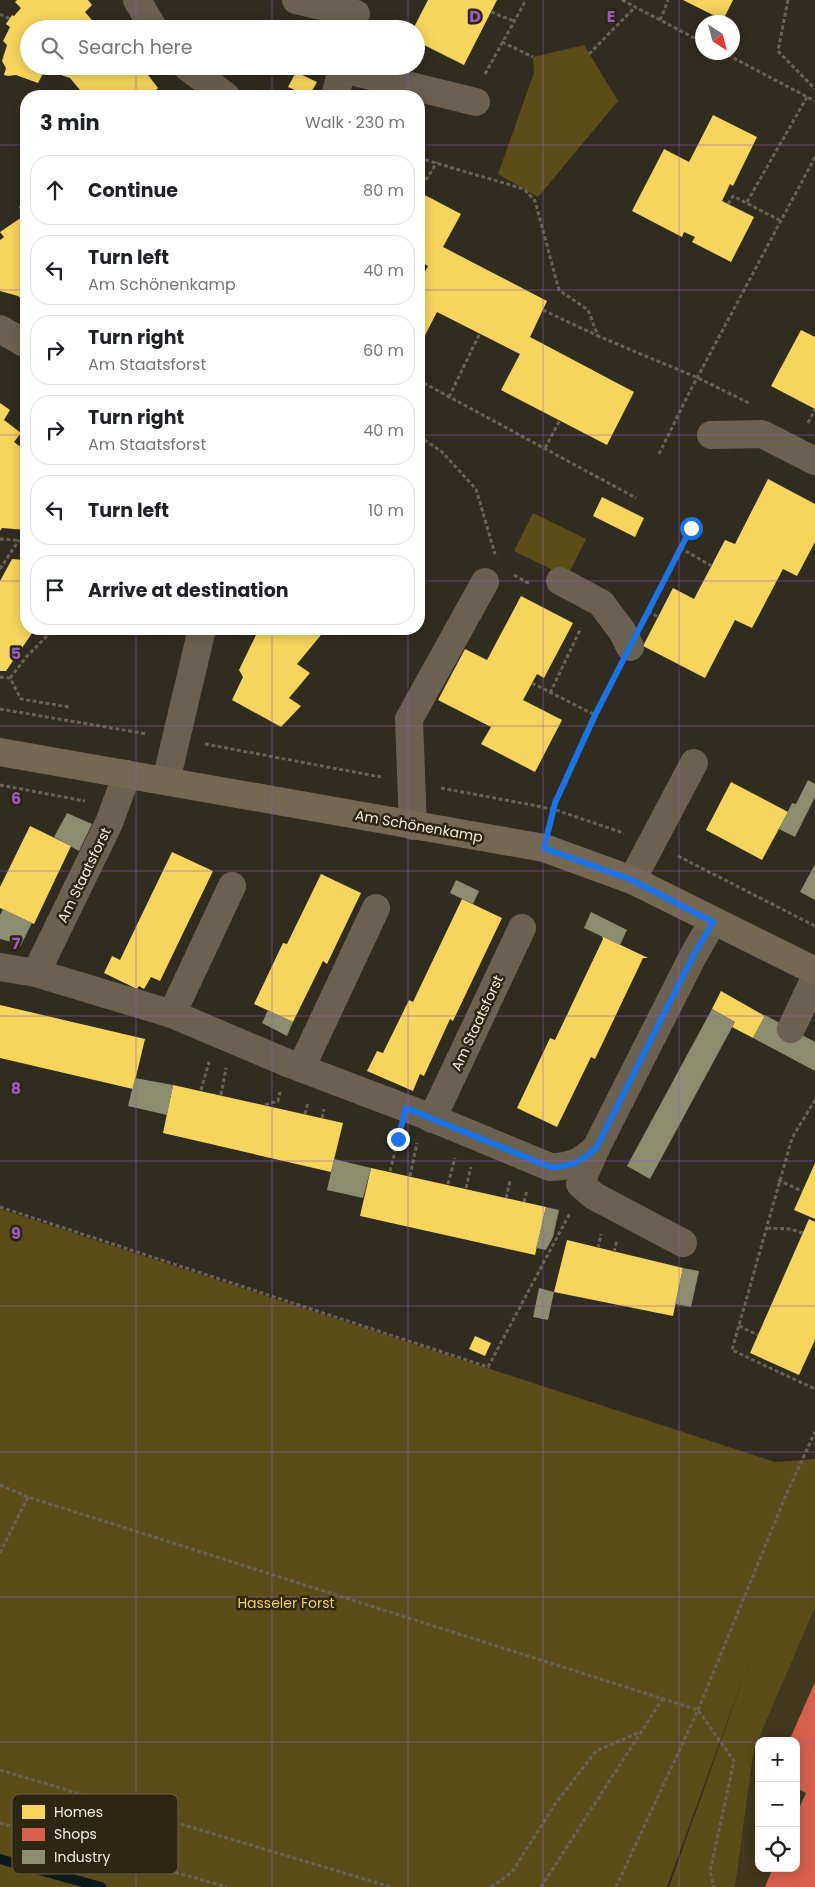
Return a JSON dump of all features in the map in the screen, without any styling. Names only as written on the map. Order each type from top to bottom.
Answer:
[{"type":"main road","name":"Am Schönenkamp","points":[[0,752],[544,848],[632,880],[713,922],[815,971]]},
{"type":"street","points":[[137,0],[149,20]]},
{"type":"street","points":[[296,0],[356,14]]},
{"type":"street","points":[[198,75],[218,90]]},
{"type":"street","points":[[337,90],[341,75]]},
{"type":"street","points":[[386,75],[478,92]]},
{"type":"street","points":[[0,329],[20,341]]},
{"type":"street","points":[[711,436],[762,434],[815,461]]},
{"type":"street","points":[[413,826],[409,719],[496,570]]},
{"type":"street","points":[[549,585],[601,603],[622,631],[630,647]]},
{"type":"street","points":[[166,781],[201,635]]},
{"type":"street","points":[[632,880],[694,763]]},
{"type":"street","name":"Am Staatsforst","points":[[36,973],[116,806],[127,774]]},
{"type":"street","points":[[172,1014],[232,886]]},
{"type":"street","points":[[301,1068],[376,908]]},
{"type":"street","points":[[683,1243],[594,1196],[580,1184],[596,1148],[693,956],[713,922]]},
{"type":"street","name":"Am Staatsforst","points":[[432,1118],[522,928]]},
{"type":"street","points":[[0,967],[36,973],[172,1014],[301,1068],[432,1118],[550,1167],[566,1167],[581,1162],[596,1148]]},
{"type":"street","points":[[791,1029],[815,978]]},
{"type":"path","points":[[478,92],[502,42],[526,0]]},
{"type":"path","points":[[622,0],[695,38]]},
{"type":"path","points":[[660,20],[668,0]]},
{"type":"path","points":[[788,0],[778,51],[815,89]]},
{"type":"path","points":[[589,54],[634,7]]},
{"type":"path","points":[[491,12],[514,21]]},
{"type":"path","points":[[0,14],[10,19]]},
{"type":"path","points":[[502,42],[533,57]]},
{"type":"path","points":[[737,60],[815,101]]},
{"type":"path","points":[[746,202],[807,97]]},
{"type":"path","points":[[659,454],[815,157]]},
{"type":"path","points":[[425,159],[524,189],[535,201],[559,290],[588,310],[598,336]]},
{"type":"path","points":[[425,181],[437,162]]},
{"type":"path","points":[[728,204],[733,196],[781,221]]},
{"type":"path","points":[[543,310],[598,336],[698,378],[751,404]]},
{"type":"path","points":[[449,397],[480,333]]},
{"type":"path","points":[[425,384],[636,498]]},
{"type":"path","points":[[804,430],[815,409]]},
{"type":"path","points":[[545,449],[560,420]]},
{"type":"path","points":[[425,440],[442,452],[476,489],[496,570],[549,585]]},
{"type":"path","points":[[544,848],[555,803],[595,715],[691,528]]},
{"type":"path","points":[[0,539],[19,540]]},
{"type":"path","points":[[0,569],[19,540]]},
{"type":"path","points":[[680,548],[712,566]]},
{"type":"path","points":[[648,611],[658,616]]},
{"type":"path","points":[[550,692],[583,624]]},
{"type":"path","points":[[10,678],[28,655],[48,635]]},
{"type":"path","points":[[0,677],[10,678]]},
{"type":"path","points":[[10,678],[21,699],[69,707]]},
{"type":"path","points":[[532,683],[595,715]]},
{"type":"path","points":[[0,709],[176,739]]},
{"type":"path","points":[[0,785],[116,806]]},
{"type":"path","points":[[772,905],[815,926]]},
{"type":"path","points":[[815,1100],[792,1138],[778,1180],[768,1228],[732,1350],[815,1389]]},
{"type":"path","points":[[390,1171],[406,1108]]},
{"type":"path","points":[[778,1180],[802,1191]]},
{"type":"path","points":[[0,1207],[488,1367],[570,1213],[580,1184]]},
{"type":"path","points":[[768,1228],[790,1229],[803,1232]]},
{"type":"path","points":[[739,1326],[758,1335]]},
{"type":"path","points":[[616,1887],[698,1710],[786,1495],[815,1432]]},
{"type":"path","points":[[0,1485],[28,1497],[698,1710],[734,1761],[710,1872],[714,1887]]},
{"type":"path","points":[[0,1553],[28,1497]]},
{"type":"path","points":[[542,1887],[663,1698]]},
{"type":"path","points":[[491,1887],[512,1872],[555,1804],[596,1751],[641,1731]]},
{"type":"path","points":[[0,1770],[80,1794]]},
{"type":"path","points":[[178,1823],[391,1887]]},
{"type":"path","points":[[178,1873],[227,1887]]},
{"type":"shaded area","points":[[815,1608],[815,1887],[735,1887],[755,1747],[755,1872],[800,1872],[800,1737],[759,1737]]},
{"type":"green space","points":[[584,45],[618,101],[538,197],[498,174],[534,73],[533,57]]},
{"type":"green space","points":[[533,513],[586,539],[567,577],[514,551]]},
{"type":"green space","name":"Hasseler Forst","points":[[0,1209],[775,1462],[815,1459],[815,1608],[759,1737],[755,1737],[735,1887],[669,1887],[751,1657],[667,1887],[0,1887]]},
{"type":"building: Homes","points":[[17,0],[88,0],[92,5],[85,12],[92,20],[20,20],[20,75],[42,75],[38,83],[16,75],[4,75],[6,68],[2,61],[7,45],[3,41],[10,27],[6,24],[12,15],[14,16],[21,8],[15,2]]},
{"type":"building: Homes","points":[[428,0],[497,0],[464,65],[425,46],[425,20],[418,20]]},
{"type":"building: Homes","points":[[683,0],[733,0],[726,15],[713,15]]},
{"type":"building: Homes","points":[[61,75],[148,75],[158,88],[156,90],[80,90],[70,78]]},
{"type":"building: Homes","points":[[294,75],[302,75],[317,82],[312,90],[295,90],[288,87]]},
{"type":"building: Homes","points":[[713,115],[757,137],[733,186],[730,184],[722,201],[754,217],[731,262],[692,242],[695,237],[684,232],[682,237],[632,211],[664,149],[689,162]]},
{"type":"building: Homes","points":[[425,195],[461,214],[443,247],[547,301],[530,337],[634,392],[607,445],[501,390],[520,354],[437,312],[425,335],[425,272],[428,266],[425,264]]},
{"type":"building: Homes","points":[[20,218],[20,298],[0,291],[0,240],[4,237],[0,232]]},
{"type":"building: Homes","points":[[801,330],[815,337],[815,409],[771,386]]},
{"type":"building: Homes","points":[[0,403],[10,410],[4,420],[20,432],[14,442],[20,446],[20,530],[2,528],[0,531]]},
{"type":"building: Homes","points":[[768,479],[815,504],[815,542],[797,576],[783,569],[752,628],[735,620],[705,678],[643,646],[673,588],[694,599],[725,540],[735,544]]},
{"type":"building: Homes","points":[[602,497],[644,518],[635,537],[593,516]]},
{"type":"building: Homes","points":[[12,559],[20,560],[20,635],[31,635],[6,671],[0,671],[0,581]]},
{"type":"building: Homes","points":[[521,596],[573,623],[544,678],[537,674],[523,700],[562,720],[535,772],[481,744],[491,727],[438,700],[465,649],[487,660]]},
{"type":"building: Homes","points":[[256,635],[321,635],[297,664],[310,673],[289,698],[301,706],[281,727],[232,700],[243,677],[239,670]]},
{"type":"building: Homes","points":[[731,782],[788,812],[762,860],[706,830]]},
{"type":"building: Homes","points":[[30,826],[71,846],[34,924],[0,908],[0,887]]},
{"type":"building: Homes","points":[[172,852],[213,871],[160,981],[151,977],[144,989],[139,986],[137,989],[104,973],[112,956],[120,960]]},
{"type":"building: Homes","points":[[321,874],[361,893],[327,964],[323,961],[293,1022],[254,1004],[283,943],[287,944]]},
{"type":"building: Homes","points":[[462,899],[502,918],[453,1021],[450,1019],[424,1076],[420,1074],[413,1091],[367,1071],[377,1051],[383,1053],[409,1000],[413,1002]]},
{"type":"building: Homes","points":[[602,936],[648,958],[643,958],[595,1059],[591,1057],[557,1127],[517,1108],[550,1038],[555,1040],[603,939]]},
{"type":"building: Homes","points":[[721,991],[765,1016],[753,1038],[732,1027],[735,1022],[712,1009]]},
{"type":"building: Homes","points":[[0,1005],[145,1039],[133,1089],[0,1058]]},
{"type":"building: Homes","points":[[173,1085],[343,1123],[331,1172],[163,1133]]},
{"type":"building: Homes","points":[[815,1163],[815,1219],[794,1210]]},
{"type":"building: Homes","points":[[371,1168],[546,1207],[535,1255],[360,1216]]},
{"type":"building: Homes","points":[[809,1219],[815,1222],[815,1340],[799,1375],[750,1353]]},
{"type":"building: Homes","points":[[567,1240],[683,1268],[673,1316],[554,1292]]},
{"type":"building: Homes","points":[[475,1336],[491,1343],[485,1356],[469,1349]]},
{"type":"building: Shops","points":[[815,1682],[815,1887],[765,1887],[771,1872],[800,1872],[800,1806],[806,1793],[800,1790],[800,1737],[791,1737]]},
{"type":"building: Industry","points":[[808,780],[815,784],[815,797],[795,837],[779,829],[792,803],[796,804]]},
{"type":"building: Industry","points":[[67,813],[92,824],[79,851],[54,837]]},
{"type":"building: Industry","points":[[815,864],[815,900],[800,892]]},
{"type":"building: Industry","points":[[456,880],[479,891],[473,904],[450,893]]},
{"type":"building: Industry","points":[[3,909],[32,923],[20,947],[18,946],[19,944],[0,939],[0,915]]},
{"type":"building: Industry","points":[[591,912],[627,930],[620,945],[584,928]]},
{"type":"building: Industry","points":[[712,1009],[735,1022],[650,1179],[627,1166]]},
{"type":"building: Industry","points":[[268,1010],[293,1022],[287,1036],[262,1023]]},
{"type":"building: Industry","points":[[765,1015],[815,1042],[815,1071],[753,1038]]},
{"type":"building: Industry","points":[[135,1078],[173,1085],[167,1115],[128,1106]]},
{"type":"building: Industry","points":[[334,1159],[371,1168],[363,1198],[327,1190]]},
{"type":"building: Industry","points":[[546,1207],[559,1210],[553,1237],[546,1250],[536,1248]]},
{"type":"building: Industry","points":[[683,1268],[699,1271],[691,1307],[675,1304]]},
{"type":"building: Industry","points":[[539,1288],[554,1292],[548,1320],[533,1317]]},
{"type":"waterway","points":[[0,1859],[12,1862]]},
{"type":"waterway","points":[[54,1874],[101,1887]]},
{"type":"route","points":[[398,1139],[406,1108],[550,1167],[566,1167],[581,1162],[596,1148],[693,956],[713,922],[632,880],[544,848],[555,803],[595,715],[691,528]]}]
